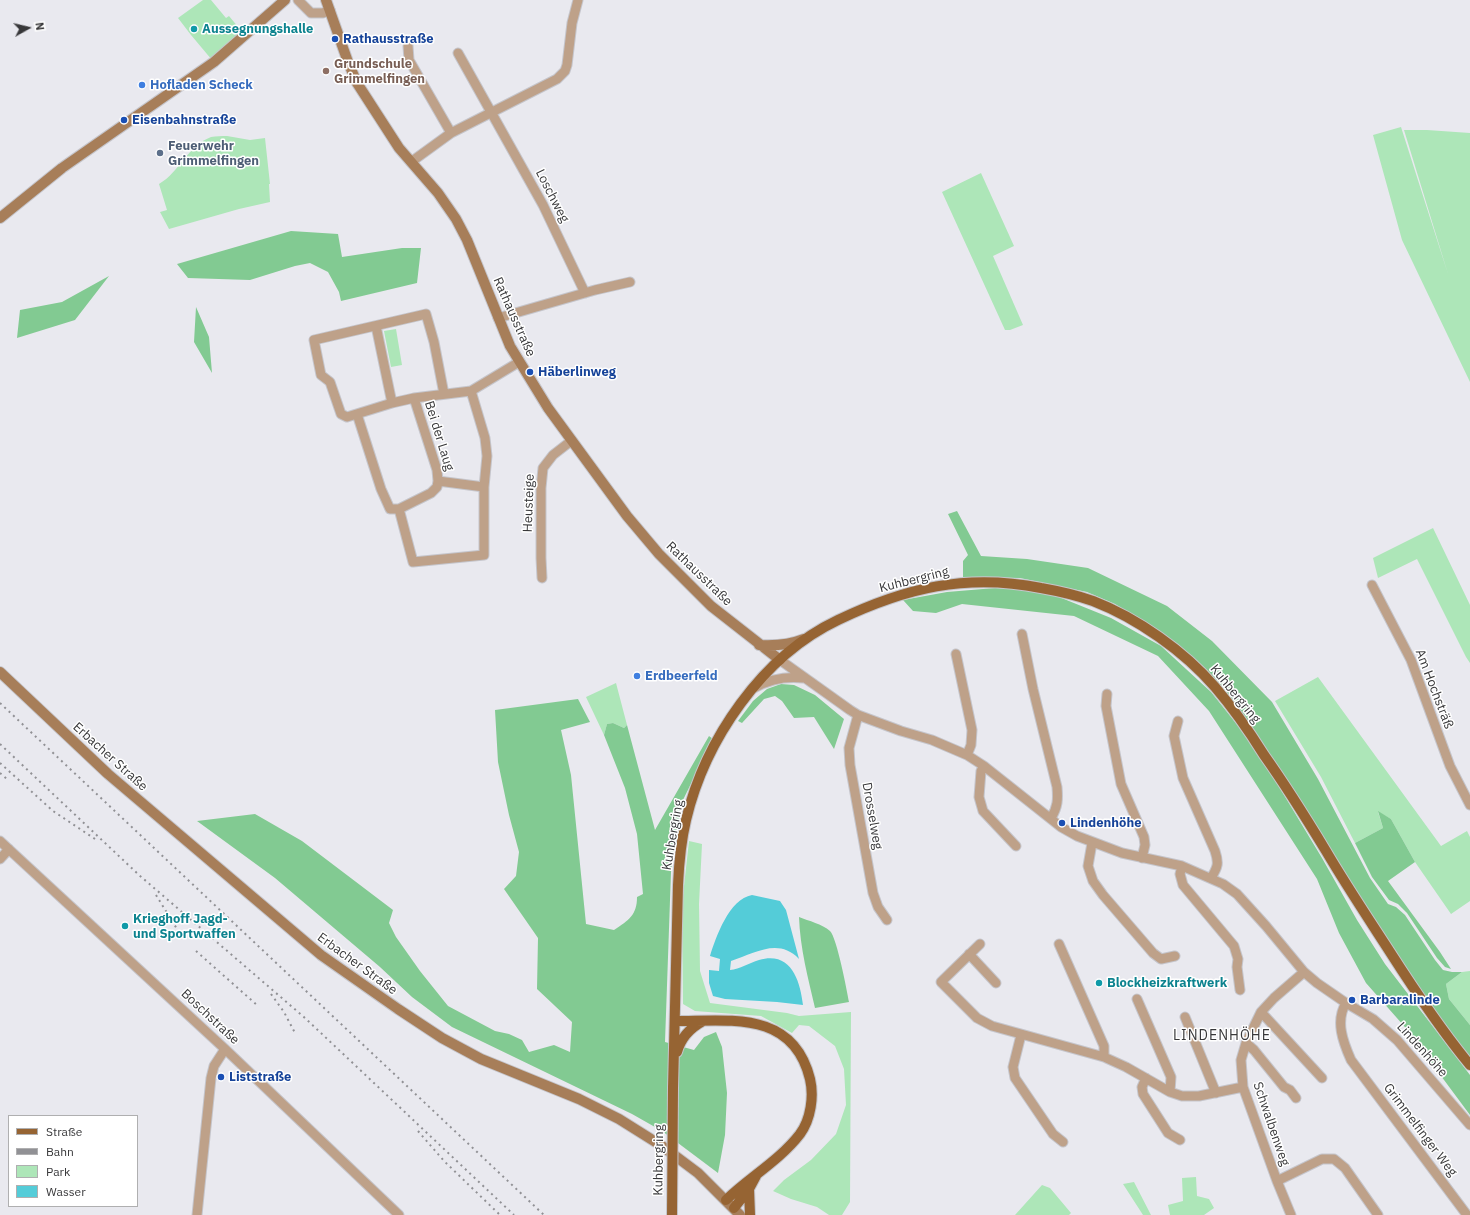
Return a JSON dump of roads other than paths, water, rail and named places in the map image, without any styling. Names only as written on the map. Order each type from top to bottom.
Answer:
[{"type":"main road","name":"Kuhbergring","points":[[672,1215],[673,1088],[678,885],[685,821],[705,763],[727,723],[751,690],[780,660],[807,638],[832,623],[883,600],[931,587],[961,583],[991,582],[1024,584],[1093,601],[1118,612],[1155,635],[1188,660],[1213,684],[1239,716],[1293,797],[1341,876],[1416,992],[1446,1036],[1470,1064]]},
{"type":"main road","points":[[674,1063],[683,1037],[692,1028],[704,1020]]},
{"type":"main road","points":[[675,1021],[730,1020],[755,1022],[777,1031],[795,1046],[807,1065],[812,1088],[812,1096],[810,1111],[801,1132],[786,1150],[726,1200]]},
{"type":"main road","points":[[737,1212],[757,1175]]},
{"type":"main road","points":[[749,1189],[750,1215]]},
{"type":"street","points":[[0,218],[62,168],[214,62],[285,0]]},
{"type":"street","points":[[298,0],[311,13],[323,13],[330,10]]},
{"type":"street","name":"Rathausstraße","points":[[326,0],[348,62],[358,83],[399,148],[438,192],[456,220],[467,240],[510,346],[548,408],[627,516],[659,554],[711,606],[780,660]]},
{"type":"street","points":[[411,162],[451,133],[557,79],[565,71],[567,65],[572,23],[578,0]]},
{"type":"street","points":[[408,46],[409,60],[451,133]]},
{"type":"street","name":"Loschweg","points":[[458,53],[543,205],[585,293]]},
{"type":"street","points":[[498,318],[585,293],[630,282]]},
{"type":"street","name":"Bei der Laug","points":[[444,394],[437,354],[426,314],[314,340],[321,375],[330,382],[341,414],[347,417],[414,398],[471,391],[519,362]]},
{"type":"street","points":[[376,326],[392,404]]},
{"type":"street","points":[[399,508],[413,562],[484,555],[484,487],[487,456],[485,438],[471,391]]},
{"type":"street","name":"Bei der Laug","points":[[414,398],[437,470],[438,480]]},
{"type":"street","points":[[357,414],[390,509],[399,508],[431,493],[437,487],[438,480],[484,487]]},
{"type":"street","name":"Heusteige","points":[[542,578],[542,468],[553,455],[571,441]]},
{"type":"street","name":"Am Hochsträß","points":[[1372,585],[1411,660],[1450,766],[1470,805]]},
{"type":"street","points":[[1022,634],[1033,689],[1057,787],[1057,809],[1051,818]]},
{"type":"street","points":[[759,645],[779,646],[807,638]]},
{"type":"street","points":[[956,654],[972,730],[971,745],[967,755]]},
{"type":"street","points":[[780,660],[858,715]]},
{"type":"street","name":"Erbacher Straße","points":[[0,672],[108,774],[321,955],[442,1038],[481,1059],[579,1099],[619,1119],[662,1146],[692,1168],[737,1212]]},
{"type":"street","points":[[751,690],[763,683],[776,679],[791,677],[804,678]]},
{"type":"street","points":[[1107,694],[1106,706],[1121,784],[1144,837],[1145,845],[1142,858]]},
{"type":"street","name":"Lindenhöhe","points":[[858,715],[901,731],[932,740],[967,755],[984,766],[1062,827],[1092,843],[1142,858],[1182,866],[1223,884],[1237,894],[1304,972],[1346,1003],[1373,1019],[1397,1040],[1470,1126]]},
{"type":"street","name":"Drosselweg","points":[[858,715],[849,748],[850,765],[873,893],[878,907],[886,920]]},
{"type":"street","points":[[1178,721],[1174,736],[1183,778],[1218,860],[1217,869],[1211,878]]},
{"type":"street","points":[[984,766],[981,771],[979,797],[983,811],[1016,846]]},
{"type":"street","name":"Boschstraße","points":[[0,841],[225,1049],[398,1215]]},
{"type":"street","points":[[1092,843],[1088,866],[1093,881],[1103,895],[1153,953],[1162,959],[1175,956]]},
{"type":"street","points":[[0,859],[9,849]]},
{"type":"street","points":[[1182,866],[1180,874],[1183,885],[1234,946],[1238,959],[1237,967],[1240,990]]},
{"type":"street","points":[[980,944],[941,982],[976,1018],[992,1026],[1021,1035],[1104,1057],[1126,1067],[1170,1092],[1192,1097],[1243,1087]]},
{"type":"street","points":[[1059,944],[1070,956],[1104,1046],[1104,1057]]},
{"type":"street","points":[[970,954],[996,983]]},
{"type":"street","name":"Schwalbenweg","points":[[1287,1214],[1277,1181],[1243,1087],[1242,1060],[1246,1043],[1261,1012],[1274,998],[1304,972]]},
{"type":"street","points":[[1138,1000],[1146,1010],[1171,1078],[1170,1092]]},
{"type":"street","name":"Grimmelfinger Weg","points":[[1346,1003],[1340,1017],[1345,1048],[1352,1060],[1467,1215]]},
{"type":"street","points":[[1261,1012],[1322,1078]]},
{"type":"street","points":[[1190,1019],[1216,1093]]},
{"type":"street","points":[[1021,1035],[1013,1067],[1015,1078],[1053,1134],[1063,1142]]},
{"type":"street","name":"Schwalbenweg","points":[[1246,1043],[1254,1050],[1284,1087],[1290,1090],[1296,1098]]},
{"type":"street","points":[[197,1215],[211,1078],[214,1066],[225,1049]]},
{"type":"street","points":[[1146,1078],[1142,1087],[1143,1094],[1168,1133],[1180,1140]]},
{"type":"street","points":[[1277,1181],[1322,1159],[1334,1159],[1345,1168],[1378,1215]]},
{"type":"water","points":[[752,895],[780,901],[786,910],[799,959],[791,952],[783,949],[766,949],[731,961],[730,970],[759,960],[770,958],[779,960],[792,970],[796,977],[802,996],[803,1005],[725,999],[713,996],[709,983],[709,970],[719,971],[720,959],[710,956],[716,939],[730,911],[744,898]]},
{"type":"railway","points":[[0,703],[544,1215]]},
{"type":"railway","points":[[0,744],[139,875],[305,1018],[514,1215]]},
{"type":"railway","points":[[0,763],[53,811],[95,839]]},
{"type":"railway","points":[[0,773],[7,779]]},
{"type":"railway","points":[[156,895],[183,936]]},
{"type":"railway","points":[[196,951],[258,1006]]},
{"type":"railway","points":[[271,994],[284,1012],[295,1033]]},
{"type":"railway","points":[[418,1131],[444,1161],[500,1215]]},
{"type":"place","name":"Aussegnungshalle","points":[[194,29]]},
{"type":"place","name":"Rathausstraße","points":[[335,39]]},
{"type":"place","name":"Grundschule Grimmelfingen","points":[[326,71]]},
{"type":"place","name":"Hofladen Scheck","points":[[142,85]]},
{"type":"place","name":"Eisenbahnstraße","points":[[124,120]]},
{"type":"place","name":"Feuerwehr Grimmelfingen","points":[[160,153]]},
{"type":"place","name":"Häberlinweg","points":[[530,372]]},
{"type":"place","name":"Erdbeerfeld","points":[[637,676]]},
{"type":"place","name":"Lindenhöhe","points":[[1062,823]]},
{"type":"place","name":"Krieghoff Jagd- und Sportwaffen","points":[[125,926]]},
{"type":"place","name":"Blockheizkraftwerk","points":[[1099,983]]},
{"type":"place","name":"Barbaralinde","points":[[1352,1000]]},
{"type":"place","name":"Liststraße","points":[[221,1077]]},
{"type":"district","name":"LINDENHÖHE","points":[[1222,1036]]}]
